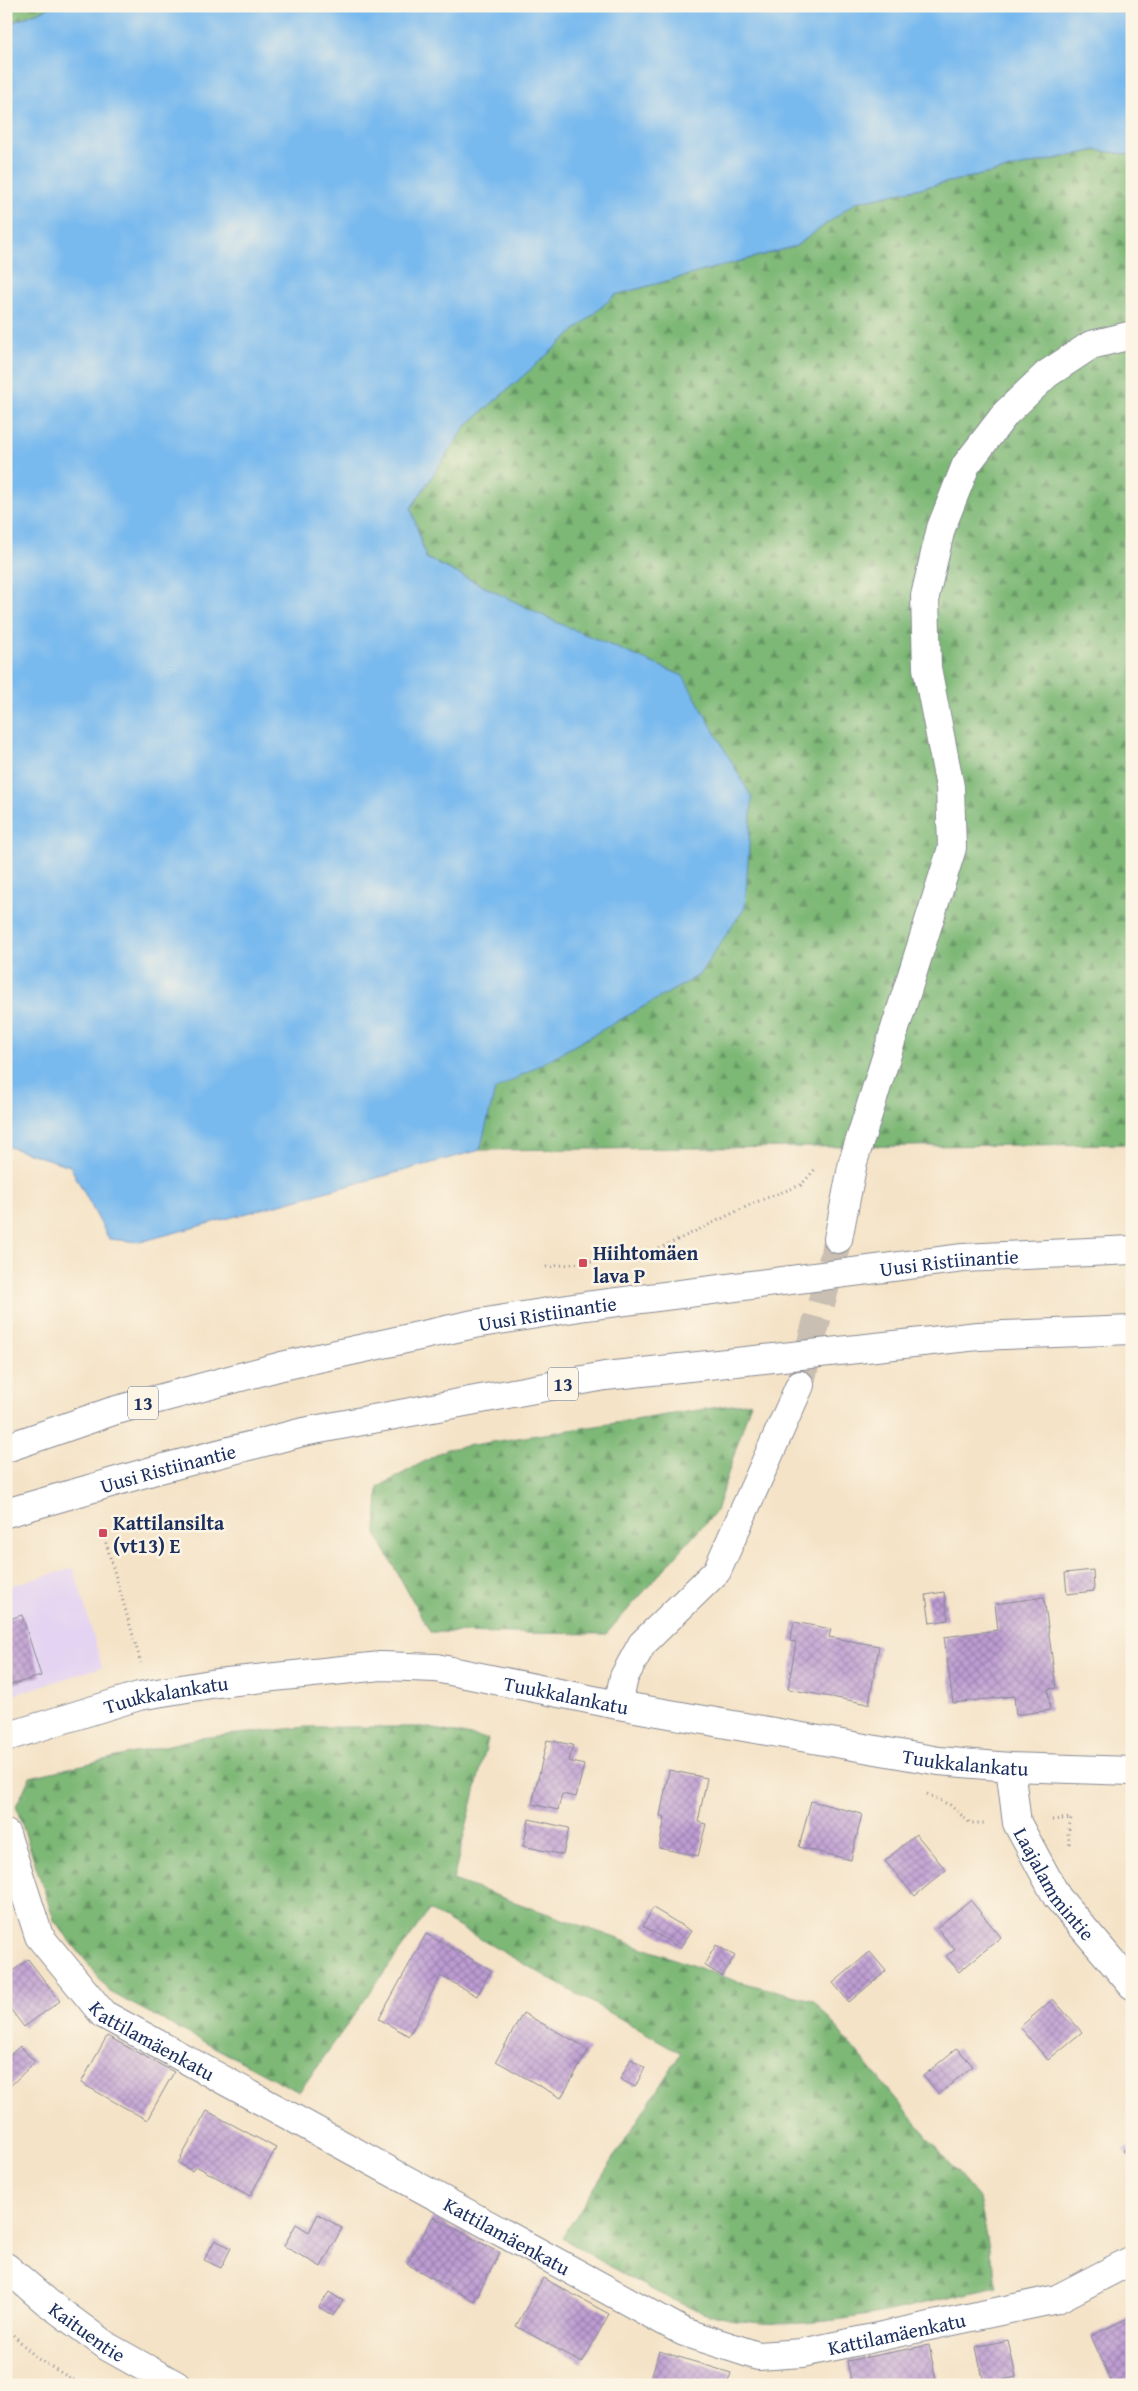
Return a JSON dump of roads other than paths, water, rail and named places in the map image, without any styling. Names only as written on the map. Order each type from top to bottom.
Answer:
[{"type":"main road","points":[[838,1239],[853,1162],[952,848],[950,787],[927,668],[925,596],[941,528],[966,465],[1006,413],[1047,374],[1091,345],[1132,335]]},
{"type":"main road","name":"Uusi Ristiinantie","points":[[6,1448],[113,1411],[282,1366],[474,1324],[586,1306],[962,1258],[1132,1250]]},
{"type":"main road","name":"Uusi Ristiinantie","points":[[6,1513],[152,1471],[303,1432],[605,1376],[978,1336],[1132,1330]]},
{"type":"main road","points":[[618,1705],[624,1677],[642,1644],[717,1571],[800,1385]]},
{"type":"main road","name":"Tuukkalankatu","points":[[6,1737],[139,1696],[218,1683],[381,1666],[436,1668],[618,1705],[940,1761],[1010,1767],[1132,1770]]},
{"type":"main road","name":"Laajalammintie","points":[[1010,1767],[1017,1823],[1057,1897],[1132,1985]]},
{"type":"main road","name":"Kattilamäenkatu","points":[[6,1834],[40,1936],[103,2014],[684,2332],[758,2356],[802,2353],[1057,2298],[1132,2260]]},
{"type":"main road","name":"Kaituentie","points":[[6,2267],[47,2302],[108,2347],[176,2385]]},
{"type":"water","points":[[54,6],[1132,6],[1132,155],[1096,150],[856,202],[796,246],[615,295],[465,427],[411,508],[426,558],[558,623],[683,676],[752,798],[745,907],[698,976],[495,1090],[480,1150],[140,1242],[109,1239],[70,1166],[6,1146],[6,25]]},
{"type":"tunnel","points":[[800,1385],[838,1239]]},
{"type":"place","name":"Hiihtomäen lava P","points":[[583,1263]]},
{"type":"place","name":"Kattilansilta (vt13) E","points":[[103,1533]]}]
